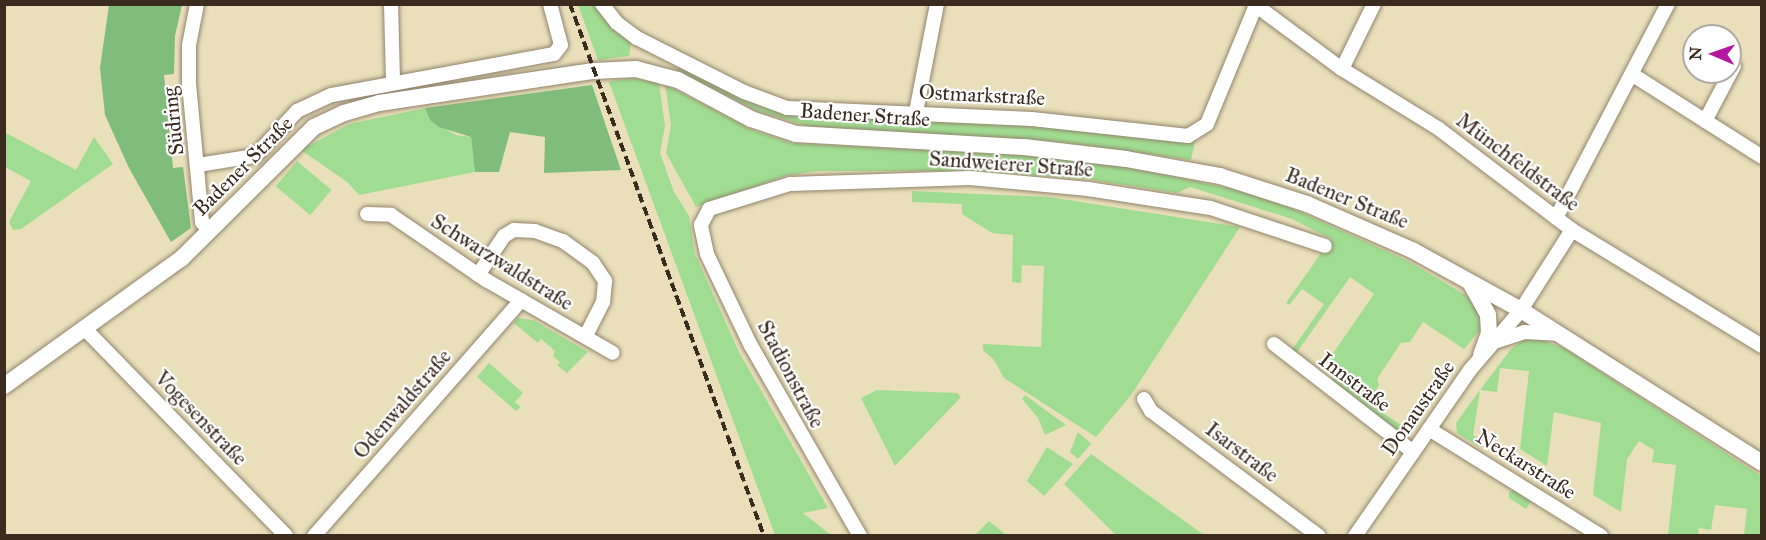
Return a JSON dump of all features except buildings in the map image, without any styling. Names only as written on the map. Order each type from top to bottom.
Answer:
[{"type":"main road","name":"Badener Straße","points":[[4,386],[86,330],[178,261],[210,231],[289,148],[314,128],[344,113],[379,104],[578,73],[636,69],[678,80],[751,119],[796,134],[1060,150],[1220,176],[1359,225],[1469,281],[1521,310],[1761,462]]},
{"type":"main road","points":[[1469,281],[1488,315],[1487,349]]},
{"type":"street","name":"Südring","points":[[197,4],[189,45],[189,75],[202,222],[210,231]]},
{"type":"street","points":[[391,4],[393,83]]},
{"type":"street","points":[[198,165],[255,156],[297,111],[313,101],[393,83],[554,54],[561,45],[550,4]]},
{"type":"street","name":"Ostmarkstraße","points":[[602,4],[617,23],[637,38],[744,93],[787,108],[916,112],[1195,134],[1207,124],[1255,5]]},
{"type":"street","points":[[916,112],[937,4]]},
{"type":"street","points":[[1342,69],[1374,4]]},
{"type":"street","points":[[1556,218],[1633,75],[1668,4]]},
{"type":"street","name":"Münchfeldstraße","points":[[1255,5],[1342,69],[1439,129],[1572,230],[1761,346]]},
{"type":"street","points":[[1633,75],[1761,157]]},
{"type":"street","points":[[1705,121],[1725,84]]},
{"type":"street","name":"Sandweierer Straße","points":[[701,225],[704,216],[715,206],[790,184],[970,178],[1088,189],[1211,208],[1324,246]]},
{"type":"street","name":"Schwarzwaldstraße","points":[[368,214],[391,215],[478,275],[613,353]]},
{"type":"street","name":"Stadionstraße","points":[[701,225],[707,254],[751,346],[860,536]]},
{"type":"street","points":[[478,275],[504,236],[514,230],[535,231],[563,241],[593,263],[605,281],[603,302],[585,337]]},
{"type":"street","name":"Donaustraße","points":[[1355,536],[1487,349],[1521,310],[1572,230]]},
{"type":"street","name":"Odenwaldstraße","points":[[314,536],[521,300]]},
{"type":"street","name":"Vogesenstraße","points":[[86,330],[286,536]]},
{"type":"street","points":[[1487,349],[1524,332],[1559,334]]},
{"type":"street","name":"Innstraße","points":[[1274,344],[1413,452]]},
{"type":"street","name":"Isarstraße","points":[[1144,399],[1151,411],[1319,536]]},
{"type":"street","name":"Neckarstraße","points":[[1429,429],[1601,536]]},
{"type":"green space","points":[[109,5],[182,5],[175,36],[174,74],[164,75],[173,168],[183,167],[191,228],[171,242],[129,168],[105,115],[100,68]]},
{"type":"green space","points":[[578,5],[593,5],[616,32],[631,42],[629,56],[598,60]]},
{"type":"green space","points":[[679,67],[735,95],[789,115],[1054,127],[1195,141],[1191,160],[1053,141],[814,128],[757,111],[677,70]]},
{"type":"green space","points":[[630,78],[659,83],[665,126],[660,153],[674,192],[689,216],[695,254],[739,352],[828,508],[803,513],[831,535],[775,535],[609,82]]},
{"type":"green space","points":[[665,84],[752,130],[791,143],[1036,156],[1121,166],[1238,190],[1296,210],[1408,261],[1467,296],[1480,312],[1481,329],[1464,349],[1423,322],[1410,342],[1401,343],[1377,379],[1379,385],[1368,403],[1410,431],[1402,434],[1331,381],[1338,371],[1327,362],[1374,294],[1350,277],[1295,355],[1291,351],[1324,304],[1302,289],[1289,305],[1286,303],[1331,239],[1292,219],[1190,187],[1177,193],[1086,179],[972,171],[818,171],[785,176],[696,207],[666,153],[671,125]]},
{"type":"green space","points":[[592,85],[621,170],[544,173],[545,137],[510,132],[499,172],[475,172],[471,137],[439,127],[430,120],[425,108]]},
{"type":"green space","points":[[425,108],[430,120],[456,135],[471,137],[475,172],[359,195],[347,182],[301,150],[349,124]]},
{"type":"green space","points":[[4,132],[76,170],[94,137],[113,164],[21,229],[13,230],[9,222],[31,181],[5,167]]},
{"type":"green space","points":[[297,161],[331,190],[310,215],[276,186]]},
{"type":"green space","points":[[912,191],[1049,197],[1240,227],[1131,395],[1096,437],[1004,378],[994,360],[983,350],[983,344],[1041,347],[1044,266],[1022,265],[1021,283],[1012,282],[1013,235],[992,233],[962,214],[962,204],[912,202]]},
{"type":"green space","points":[[518,318],[533,320],[588,352],[567,373],[557,365],[560,362],[553,356],[555,351],[541,339],[538,343],[514,323]]},
{"type":"green space","points":[[1536,338],[1564,348],[1761,476],[1761,535],[1744,535],[1747,509],[1715,505],[1711,530],[1699,528],[1698,535],[1668,535],[1676,465],[1652,462],[1654,450],[1639,441],[1627,459],[1621,512],[1593,495],[1601,423],[1554,412],[1547,466],[1520,449],[1529,371],[1500,368],[1497,392],[1480,390],[1511,349],[1523,340]]},
{"type":"green space","points":[[489,363],[523,393],[515,402],[521,407],[516,411],[477,377]]},
{"type":"green space","points":[[877,390],[957,393],[961,397],[895,466],[861,398]]},
{"type":"green space","points":[[1480,390],[1473,435],[1482,440],[1479,447],[1457,433],[1456,423]]},
{"type":"green space","points":[[1025,395],[1066,425],[1045,435],[1038,418],[1022,399]]},
{"type":"green space","points":[[1078,432],[1091,444],[1078,459],[1070,452]]},
{"type":"green space","points":[[1047,447],[1073,464],[1044,496],[1027,481]]},
{"type":"green space","points":[[1091,454],[1204,535],[1116,535],[1064,484]]},
{"type":"green space","points":[[1514,490],[1532,500],[1526,509],[1509,498],[1509,492]]},
{"type":"green space","points":[[989,521],[1005,534],[975,535]]},
{"type":"railway","points":[[570,4],[764,536]]}]
